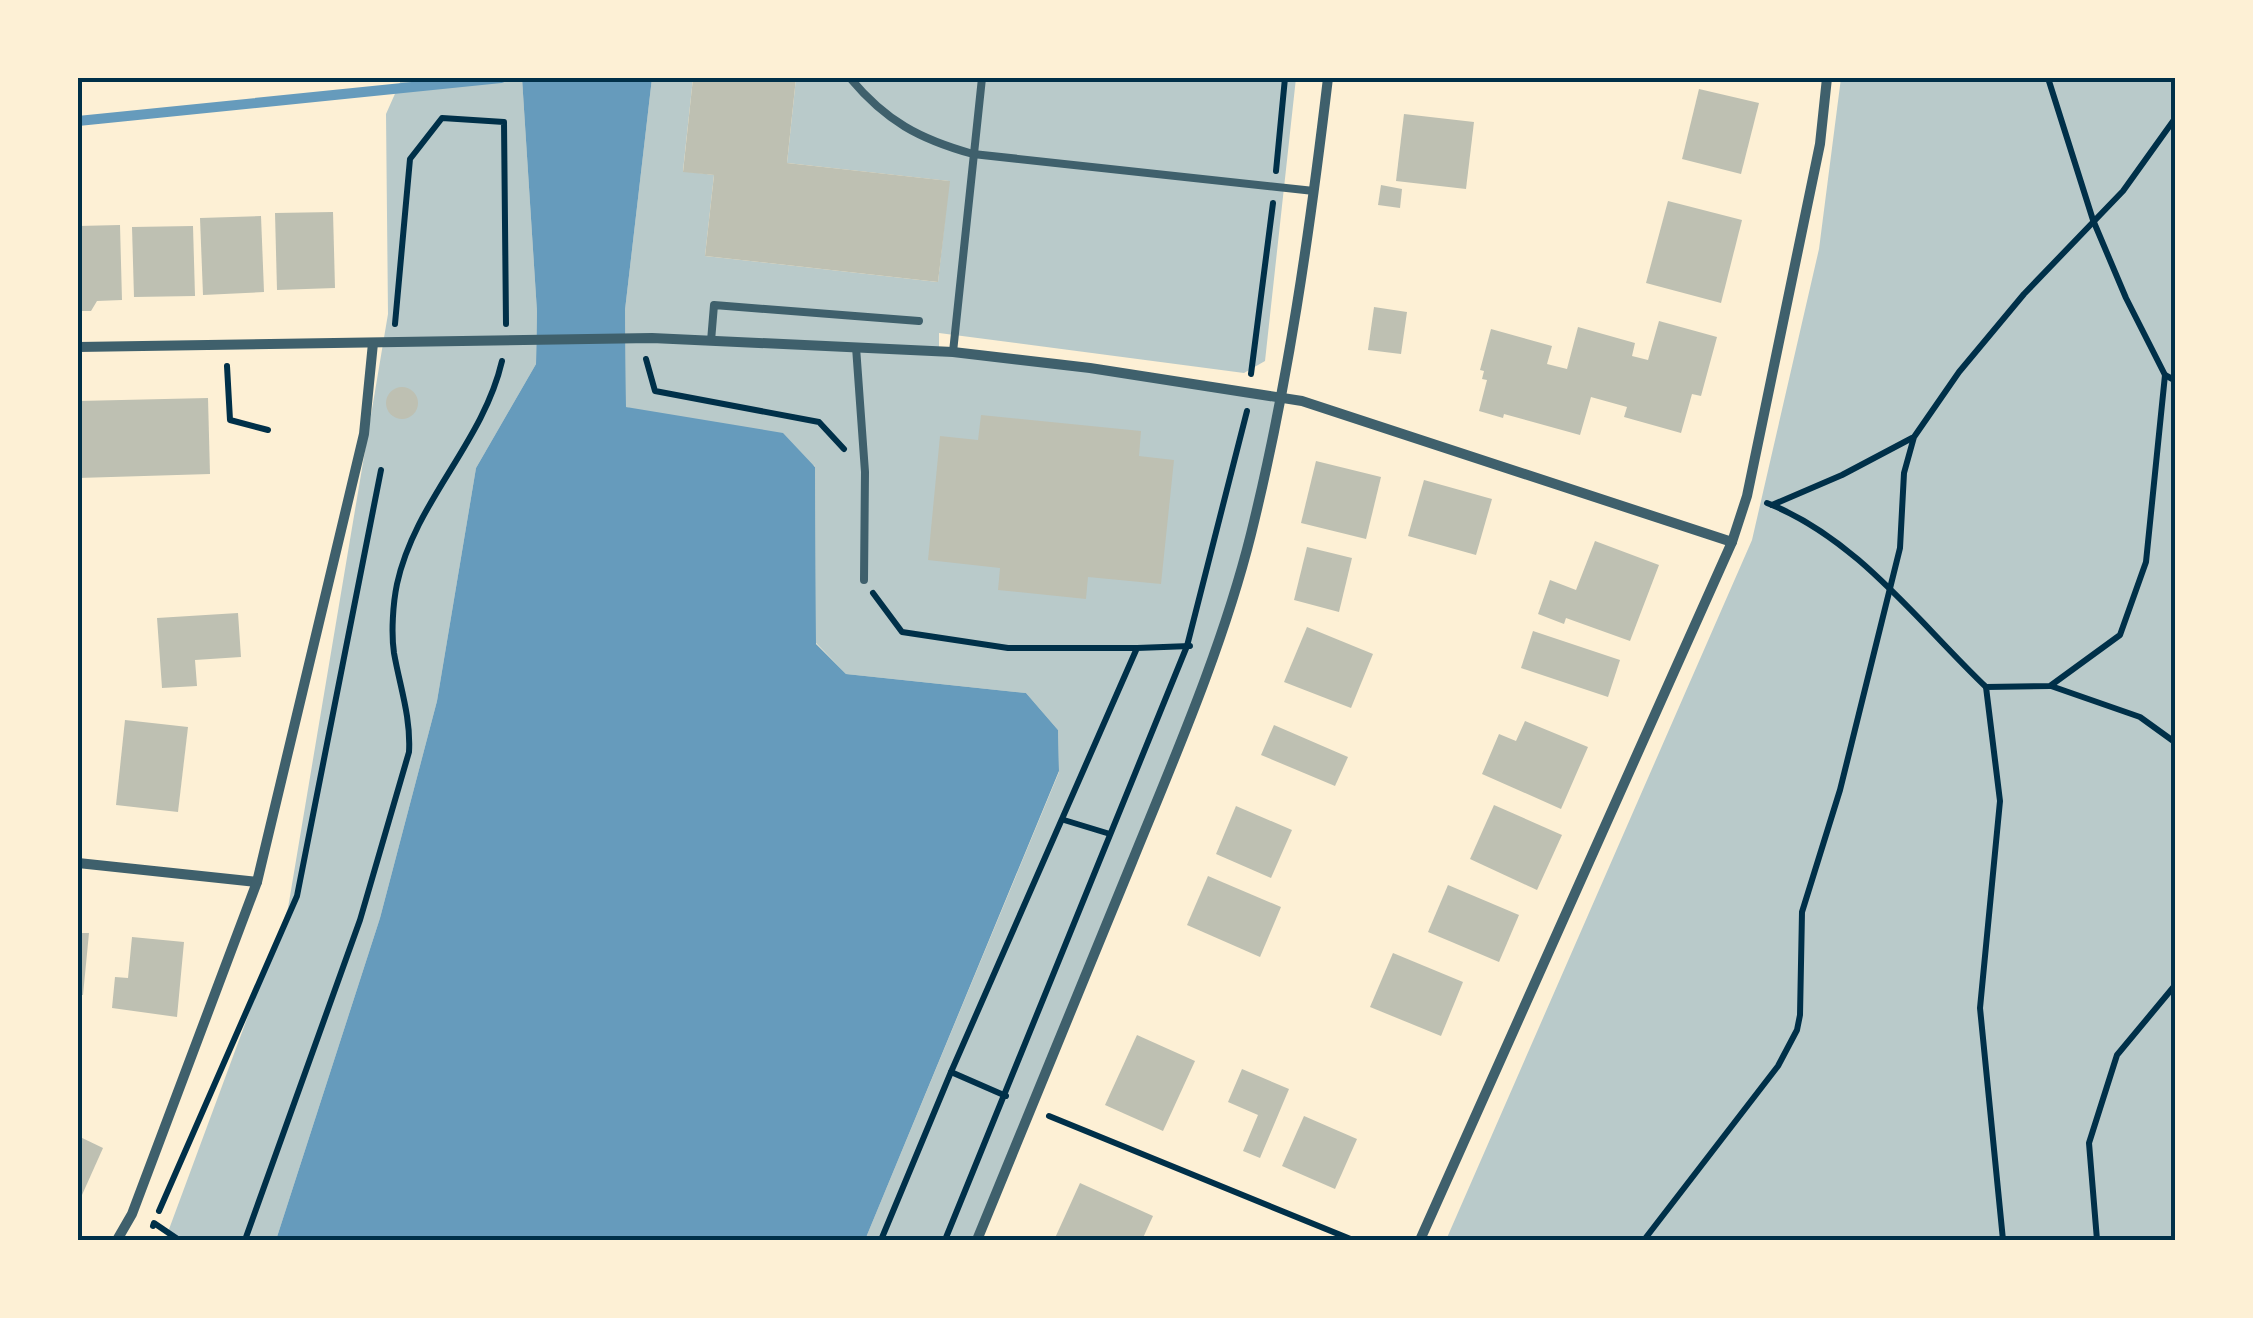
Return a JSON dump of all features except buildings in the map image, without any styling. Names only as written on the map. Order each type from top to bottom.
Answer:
[{"type":"street","points":[[977,1240],[1140,844],[1216,646],[1251,535],[1280,396],[1314,191],[1328,78]]},
{"type":"street","points":[[1420,1240],[1732,542],[1747,496],[1820,144],[1827,78]]},
{"type":"street","points":[[78,347],[640,338],[953,352],[1280,396],[1385,426],[1732,542]]},
{"type":"street","points":[[117,1240],[132,1214],[257,882],[364,434],[373,343]]},
{"type":"street","points":[[78,863],[257,882]]},
{"type":"lane","points":[[850,78],[901,126],[930,142],[973,154],[1314,191]]},
{"type":"lane","points":[[953,352],[982,78]]},
{"type":"lane","points":[[712,341],[714,305],[919,321]]},
{"type":"lane","points":[[856,348],[865,472],[864,580]]},
{"type":"path","points":[[945,1240],[1187,646],[1250,391],[1286,78]]},
{"type":"path","points":[[2048,78],[2093,220],[2126,298],[2165,374],[2176,381]]},
{"type":"path","points":[[1644,1240],[1778,1066],[1797,1030],[1802,912],[1840,790],[1900,548],[1904,472],[1914,437],[1959,372],[2024,294],[2140,169],[2176,117]]},
{"type":"path","points":[[246,1240],[360,920],[409,752],[410,727],[393,649],[397,585],[418,522],[491,402],[506,341],[504,122],[442,118],[410,159],[393,343]]},
{"type":"path","points":[[640,338],[655,391],[819,422],[865,472]]},
{"type":"path","points":[[225,346],[230,420],[268,430]]},
{"type":"path","points":[[2050,686],[2120,636],[2146,562],[2165,374]]},
{"type":"path","points":[[1772,505],[1842,475],[1914,437]]},
{"type":"path","points":[[1747,496],[1795,515],[1890,587],[1942,646],[1986,687],[2000,802],[1980,1008],[2002,1240]]},
{"type":"path","points":[[864,580],[902,632],[1008,648],[1216,646]]},
{"type":"path","points":[[881,1240],[1137,648]]},
{"type":"path","points":[[1986,687],[2050,686],[2140,717],[2176,743]]},
{"type":"path","points":[[1064,820],[1140,844]]},
{"type":"path","points":[[2097,1240],[2089,1143],[2117,1055],[2176,984]]},
{"type":"path","points":[[951,1072],[1353,1240]]},
{"type":"path","points":[[145,1240],[154,1224],[180,1240]]},
{"type":"shaded area","points":[[402,78],[522,78],[537,312],[536,364],[476,468],[437,701],[380,918],[276,1240],[165,1240],[288,908],[388,314],[386,114]]},
{"type":"shaded area","points":[[652,78],[693,78],[683,171],[714,175],[705,256],[938,282],[949,181],[787,163],[796,78],[1296,78],[1265,361],[1244,373],[939,333],[939,351],[1280,396],[1251,535],[1217,646],[977,1240],[865,1240],[1059,772],[1058,730],[1026,693],[846,674],[816,643],[815,466],[626,407],[625,310]]},
{"type":"shaded area","points":[[1841,78],[2175,78],[2175,1240],[1446,1240],[1752,540],[1819,249]]},
{"type":"water","points":[[522,78],[652,78],[625,310],[626,407],[783,433],[815,467],[816,644],[846,674],[1026,693],[1058,730],[1059,771],[865,1240],[276,1240],[380,918],[437,701],[476,468],[536,364],[537,312]]},
{"type":"waterway","points":[[78,121],[501,78]]}]
